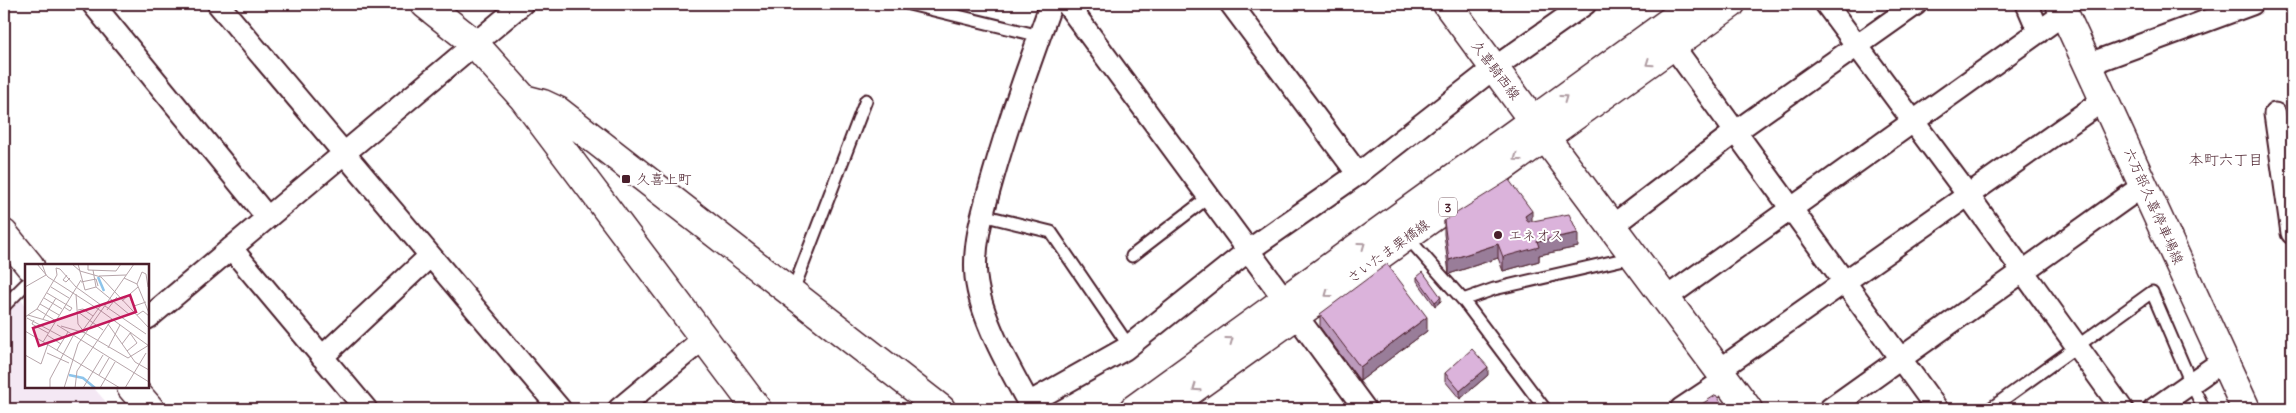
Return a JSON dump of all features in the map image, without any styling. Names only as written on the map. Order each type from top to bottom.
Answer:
[{"type":"main road","points":[[425,4],[474,43],[524,99],[757,409]]},
{"type":"main road","name":"久喜騎西線","points":[[1447,4],[1748,409]]},
{"type":"main road","name":"さいたま栗橋線","points":[[1134,409],[1291,308],[1407,237],[1694,4]]},
{"type":"main road","name":"さいたま栗橋線","points":[[1165,409],[1291,308],[1539,129],[1673,46],[1731,4]]},
{"type":"main road","name":"六万部久喜停車場線","points":[[2063,9],[2246,409]]},
{"type":"main road","points":[[524,99],[558,111],[791,295],[941,409]]},
{"type":"main road","points":[[4,234],[28,264]]},
{"type":"main road","points":[[132,388],[150,409]]},
{"type":"street","points":[[218,4],[560,409]]},
{"type":"street","points":[[149,317],[522,4]]},
{"type":"street","points":[[1051,4],[1009,121],[977,239],[976,278],[980,297],[1003,354],[1030,406],[1129,346],[1250,250],[1358,174],[1494,68],[1585,4]]},
{"type":"street","points":[[1067,4],[1250,250],[1365,409]]},
{"type":"street","points":[[1231,4],[1358,174]]},
{"type":"street","points":[[1826,4],[1914,121],[2122,409]]},
{"type":"street","points":[[1612,226],[1735,132],[1916,4]]},
{"type":"street","points":[[2027,4],[2039,32]]},
{"type":"street","points":[[2089,64],[2252,4]]},
{"type":"street","points":[[96,5],[267,218]]},
{"type":"street","points":[[1666,298],[2039,32],[2063,9]]},
{"type":"street","points":[[1673,46],[1937,409]]},
{"type":"street","points":[[1681,409],[1722,374],[1844,282],[2105,99]]},
{"type":"street","points":[[2275,114],[2292,233]]},
{"type":"street","points":[[1830,409],[2144,185]]},
{"type":"street","points":[[231,248],[366,409]]},
{"type":"street","points":[[322,357],[430,256]]},
{"type":"street","points":[[619,409],[703,339]]},
{"type":"street","points":[[2154,409],[2224,360]]},
{"type":"lane","points":[[909,4],[1040,36]]},
{"type":"lane","points":[[791,295],[866,100]]},
{"type":"lane","points":[[1132,256],[1210,196]]},
{"type":"lane","points":[[982,215],[1051,232],[1129,346]]},
{"type":"lane","points":[[1407,237],[1463,300],[1545,409]]},
{"type":"lane","points":[[1463,300],[1494,289],[1635,256]]},
{"type":"lane","points":[[4,306],[25,285]]},
{"type":"lane","points":[[1990,409],[2078,348],[2152,292],[2191,384],[2204,409]]},
{"type":"shaded area","points":[[4,279],[25,305],[25,388],[94,388],[112,409],[4,409]]},
{"type":"building","points":[[1509,180],[1532,211],[1525,216],[1528,222],[1569,214],[1578,233],[1537,241],[1539,247],[1503,257],[1498,244],[1449,260],[1444,221]]},
{"type":"building","points":[[1387,264],[1427,317],[1360,367],[1320,314]]},
{"type":"building","points":[[1423,272],[1441,297],[1435,302],[1417,277]]},
{"type":"building","points":[[1472,349],[1488,367],[1460,391],[1445,373]]},
{"type":"building","points":[[1716,395],[1726,409],[1694,409]]},
{"type":"place","name":"久喜上町","points":[[626,179]]},
{"type":"place","name":"エネオス","points":[[1498,235]]},
{"type":"district","name":"本町六丁目","points":[[2226,159]]}]
